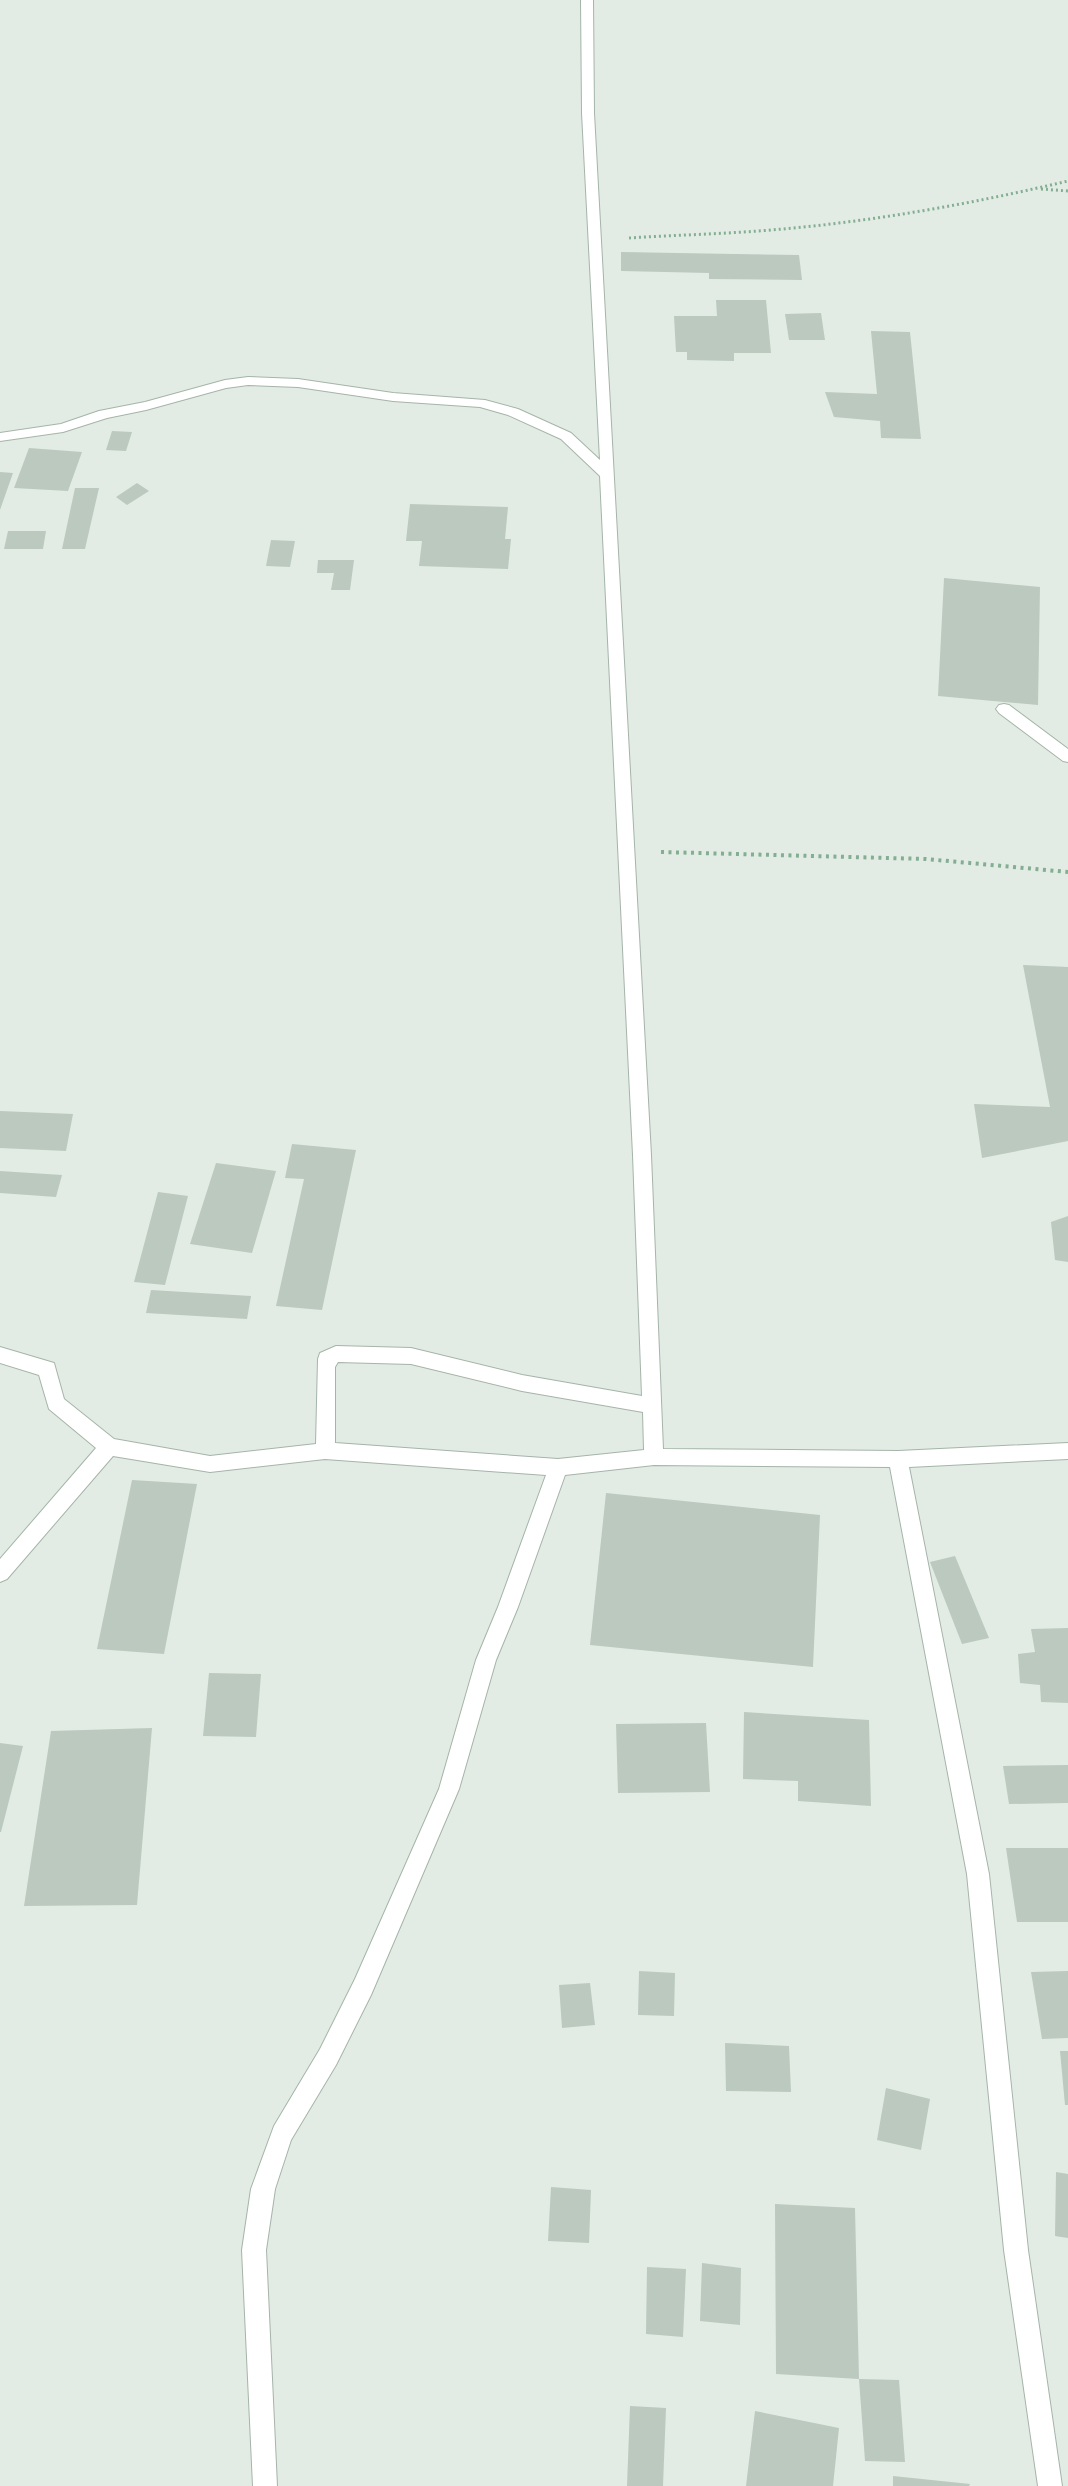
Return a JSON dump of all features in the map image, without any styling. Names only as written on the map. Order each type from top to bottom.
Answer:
[{"type":"street","points":[[587,0],[588,113],[596,239],[654,1456]]},
{"type":"street","points":[[0,437],[63,428],[104,414],[146,406],[225,384],[248,381],[298,383],[393,397],[480,403],[513,412],[566,436],[607,475]]},
{"type":"street","points":[[1004,709],[1068,756]]},
{"type":"street","points":[[325,1451],[326,1367],[327,1359],[336,1354],[411,1356],[522,1383],[653,1406]]},
{"type":"street","points":[[0,1355],[47,1369],[56,1403],[109,1447],[210,1464],[325,1451],[558,1467],[654,1456],[898,1459],[1068,1451]]},
{"type":"street","points":[[0,1573],[109,1447]]},
{"type":"street","points":[[898,1459],[978,1874],[1016,2250],[1050,2486]]},
{"type":"street","points":[[265,2486],[254,2250],[263,2189],[282,2134],[328,2057],[363,1987],[449,1789],[486,1660],[558,1467]]},
{"type":"path","points":[[596,239],[676,237],[818,226],[1037,189],[1068,181]]},
{"type":"path","points":[[1037,189],[1068,191]]},
{"type":"path","points":[[625,851],[926,859],[1068,872]]},
{"type":"building","points":[[621,252],[799,255],[802,280],[709,279],[709,273],[621,271]]},
{"type":"building","points":[[716,300],[766,300],[771,353],[734,353],[734,361],[687,360],[687,352],[676,352],[674,316],[717,316]]},
{"type":"building","points":[[821,313],[825,340],[789,340],[785,314]]},
{"type":"building","points":[[871,331],[910,332],[921,439],[881,438],[880,421],[834,417],[825,392],[877,394]]},
{"type":"building","points":[[112,431],[132,432],[126,451],[106,450]]},
{"type":"building","points":[[29,448],[82,452],[68,491],[14,488]]},
{"type":"building","points":[[0,472],[13,473],[0,510]]},
{"type":"building","points":[[137,483],[149,491],[127,505],[116,497]]},
{"type":"building","points":[[75,488],[99,488],[85,549],[62,549]]},
{"type":"building","points":[[410,504],[508,507],[505,539],[511,539],[508,569],[419,566],[422,541],[406,541]]},
{"type":"building","points":[[8,531],[46,531],[43,549],[4,549]]},
{"type":"building","points":[[271,540],[295,541],[290,567],[266,566]]},
{"type":"building","points":[[318,560],[354,560],[350,590],[331,590],[334,573],[317,573]]},
{"type":"building","points":[[944,578],[1040,587],[1038,705],[938,696]]},
{"type":"building","points":[[1023,965],[1068,967],[1068,1141],[982,1158],[974,1104],[1050,1107]]},
{"type":"building","points":[[0,1111],[73,1114],[66,1151],[0,1148]]},
{"type":"building","points":[[292,1144],[356,1150],[322,1310],[276,1306],[304,1179],[285,1178]]},
{"type":"building","points":[[216,1163],[276,1171],[252,1253],[190,1244]]},
{"type":"building","points":[[0,1171],[62,1175],[56,1197],[0,1193]]},
{"type":"building","points":[[158,1192],[188,1196],[165,1285],[134,1282]]},
{"type":"building","points":[[1068,1216],[1068,1262],[1055,1260],[1051,1222]]},
{"type":"building","points":[[151,1290],[251,1296],[247,1319],[146,1313]]},
{"type":"building","points":[[132,1480],[197,1484],[164,1654],[97,1649]]},
{"type":"building","points":[[606,1493],[820,1515],[813,1667],[590,1645]]},
{"type":"building","points":[[955,1556],[989,1638],[962,1644],[930,1562]]},
{"type":"building","points":[[1068,1628],[1068,1703],[1041,1702],[1040,1685],[1020,1683],[1018,1654],[1035,1652],[1031,1629]]},
{"type":"building","points":[[209,1673],[261,1674],[256,1737],[203,1736]]},
{"type":"building","points":[[744,1712],[869,1720],[871,1806],[798,1801],[798,1781],[743,1779]]},
{"type":"building","points":[[706,1723],[710,1792],[618,1793],[616,1724]]},
{"type":"building","points":[[152,1728],[137,1905],[24,1906],[51,1731]]},
{"type":"building","points":[[0,1743],[23,1746],[1,1832],[0,1832]]},
{"type":"building","points":[[1068,1765],[1068,1803],[1009,1804],[1003,1766]]},
{"type":"building","points":[[1006,1848],[1068,1848],[1068,1922],[1017,1922]]},
{"type":"building","points":[[639,1971],[675,1973],[674,2016],[638,2015]]},
{"type":"building","points":[[1068,1971],[1068,2038],[1042,2039],[1031,1972]]},
{"type":"building","points":[[590,1983],[595,2025],[562,2028],[559,1985]]},
{"type":"building","points":[[725,2043],[789,2046],[791,2092],[726,2091]]},
{"type":"building","points":[[1060,2051],[1068,2051],[1068,2105],[1065,2105]]},
{"type":"building","points":[[886,2088],[930,2099],[921,2150],[877,2140]]},
{"type":"building","points":[[1056,2172],[1068,2174],[1068,2238],[1055,2236]]},
{"type":"building","points":[[551,2187],[591,2190],[589,2243],[548,2241]]},
{"type":"building","points":[[775,2204],[855,2208],[859,2379],[776,2374]]},
{"type":"building","points":[[702,2263],[741,2268],[740,2325],[700,2321]]},
{"type":"building","points":[[647,2267],[686,2269],[683,2337],[646,2334]]},
{"type":"building","points":[[859,2379],[899,2380],[905,2462],[865,2461]]},
{"type":"building","points":[[630,2406],[666,2408],[663,2486],[627,2486]]},
{"type":"building","points":[[755,2411],[839,2428],[833,2486],[746,2486]]},
{"type":"building","points":[[893,2476],[970,2484],[969,2486],[893,2486]]}]
